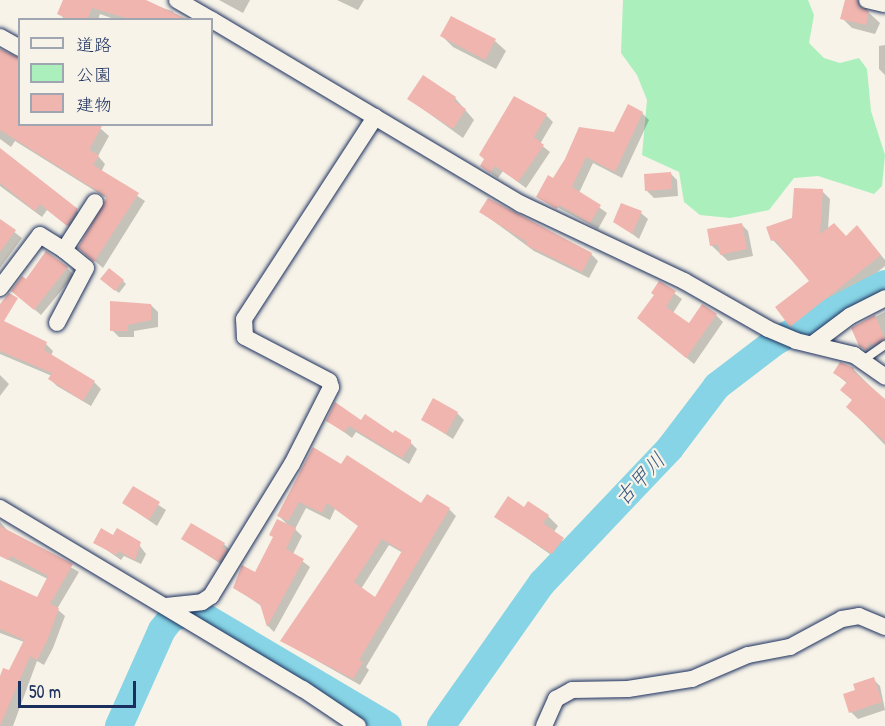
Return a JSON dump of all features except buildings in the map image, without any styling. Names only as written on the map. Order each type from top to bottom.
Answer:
[{"type":"street","points":[[177,0],[208,18]]},
{"type":"street","points":[[867,0],[885,4]]},
{"type":"street","points":[[213,21],[521,204],[684,281],[768,329],[836,347],[885,377]]},
{"type":"street","points":[[0,37],[18,47]]},
{"type":"street","points":[[166,606],[202,602],[211,596],[286,474],[331,387],[329,381],[245,337],[244,319],[375,117]]},
{"type":"street","points":[[64,250],[95,202]]},
{"type":"street","points":[[0,288],[40,235],[64,250],[86,268],[57,323]]},
{"type":"street","points":[[814,343],[850,315],[885,298]]},
{"type":"street","points":[[0,508],[166,606],[358,726]]},
{"type":"street","points":[[544,726],[556,699],[572,690],[628,689],[692,679],[748,655],[790,647],[842,619],[859,616],[885,627]]},
{"type":"lane","points":[[862,361],[885,345]]},
{"type":"green space","points":[[623,0],[808,0],[814,15],[809,43],[824,58],[840,63],[859,58],[867,69],[871,111],[885,155],[882,186],[874,194],[818,176],[794,178],[769,210],[730,218],[700,215],[684,202],[679,172],[642,155],[647,100],[637,75],[621,53]]},
{"type":"waterway","name":"古甲川","points":[[441,726],[542,583],[670,448],[717,386],[776,341],[885,284]]},
{"type":"waterway","name":"古甲川","points":[[119,726],[162,630],[172,617],[196,612],[388,726]]}]
